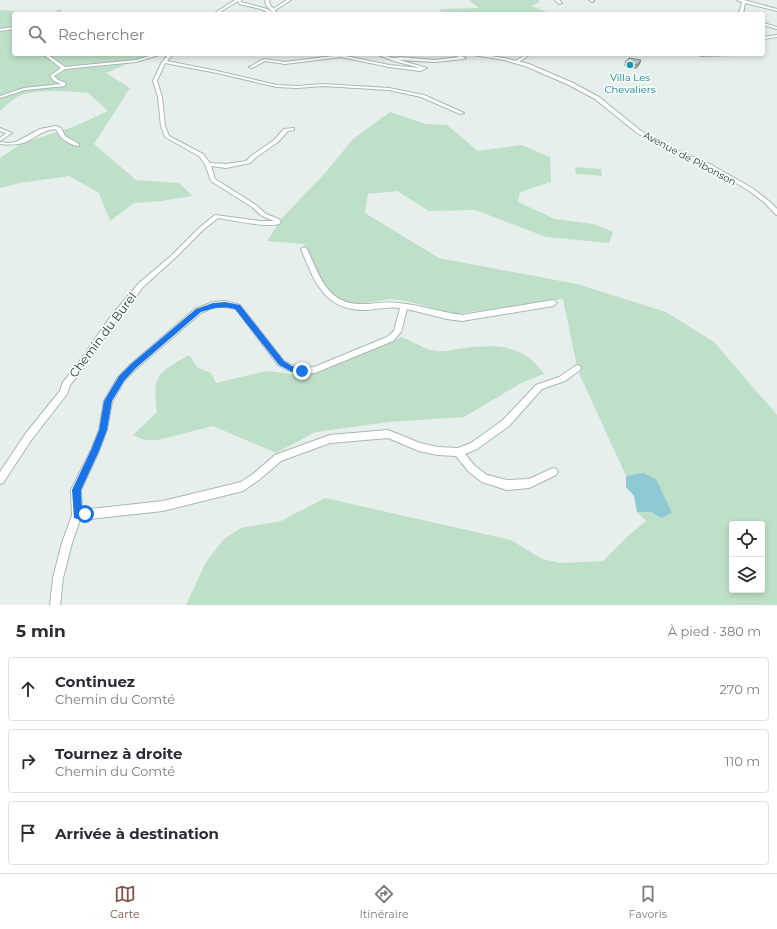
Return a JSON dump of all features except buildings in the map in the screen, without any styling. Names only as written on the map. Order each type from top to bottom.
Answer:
[{"type":"street","points":[[218,12],[238,0],[240,3],[271,12]]},
{"type":"street","points":[[267,0],[268,5],[273,12]]},
{"type":"street","points":[[275,12],[289,0]]},
{"type":"street","points":[[739,0],[777,10]]},
{"type":"street","points":[[742,12],[747,1]]},
{"type":"street","points":[[765,25],[777,28]]},
{"type":"street","points":[[0,30],[12,28]]},
{"type":"street","points":[[765,38],[777,36]]},
{"type":"street","points":[[769,38],[777,41]]},
{"type":"street","points":[[48,56],[64,68]]},
{"type":"street","points":[[0,97],[24,89],[64,86],[65,84],[58,82],[52,76],[64,68],[136,61],[153,56]]},
{"type":"street","points":[[169,56],[164,62],[155,82],[160,97],[163,126],[167,137],[201,155],[208,164],[226,166],[248,162],[276,141],[286,130],[292,129]]},
{"type":"street","points":[[251,67],[264,60],[285,63],[341,56],[389,66],[420,70],[425,68],[384,56]]},
{"type":"street","points":[[382,56],[390,58]]},
{"type":"street","points":[[395,60],[400,58],[435,61],[464,58],[458,56]]},
{"type":"street","name":"Avenue de Pibonson","points":[[481,56],[517,62],[546,72],[597,98],[639,132],[665,147],[708,165],[750,190],[767,202],[777,213]]},
{"type":"street","points":[[517,62],[525,56]]},
{"type":"street","points":[[164,62],[217,72],[277,86],[297,87],[323,85],[389,89],[422,96],[462,113]]},
{"type":"street","points":[[0,142],[16,144],[46,128],[56,127],[59,129],[63,137],[77,146]]},
{"type":"street","points":[[0,129],[10,133],[0,142]]},
{"type":"street","name":"Chemin du Burel","points":[[0,480],[29,436],[64,392],[66,384],[140,285],[174,257],[201,229],[217,216],[260,223],[278,223],[277,220],[264,215],[254,206],[213,180],[208,164]]},
{"type":"street","points":[[304,249],[324,292],[333,300],[347,306],[362,308],[395,304],[462,318],[553,303]]},
{"type":"street","points":[[55,605],[58,578],[67,543],[77,515],[76,490],[95,451],[103,430],[108,401],[121,379],[198,310],[213,305],[225,304],[238,307],[281,363],[290,368],[302,371],[315,370],[390,339],[398,332],[404,306]]},
{"type":"street","points":[[77,515],[163,506],[243,486],[278,458],[330,439],[388,434],[419,447],[438,452],[458,452],[474,446],[506,423],[539,387],[562,379],[577,368]]},
{"type":"street","points":[[458,452],[472,468],[485,479],[507,485],[530,483],[553,472]]},
{"type":"green space","points":[[469,0],[538,0],[540,2],[531,6],[547,12],[441,12],[439,9],[479,8]]},
{"type":"green space","points":[[0,10],[15,11],[12,12],[12,56],[145,56],[106,73],[130,88],[94,144],[136,180],[179,183],[193,196],[134,203],[110,221],[99,193],[69,176],[20,183],[0,188],[0,158],[22,143],[73,127],[108,111],[88,93],[50,91],[29,93],[20,96],[12,100],[0,111],[0,92],[2,91],[0,90]]},
{"type":"green space","points":[[390,112],[426,124],[447,125],[478,151],[521,145],[550,157],[551,182],[520,192],[518,202],[555,219],[594,224],[613,232],[609,243],[546,237],[475,210],[429,211],[397,191],[368,194],[365,213],[439,258],[577,284],[666,312],[714,342],[777,415],[777,605],[186,605],[206,562],[224,539],[241,528],[281,521],[325,498],[511,540],[542,559],[561,563],[603,561],[628,536],[646,521],[637,512],[651,512],[661,518],[643,473],[626,476],[578,371],[563,299],[457,314],[392,299],[352,305],[337,298],[327,289],[304,244],[267,241],[283,217],[327,171],[353,139]]},
{"type":"green space","points":[[575,167],[601,169],[602,176],[576,174]]},
{"type":"green space","points":[[401,337],[435,351],[494,346],[505,348],[526,356],[535,363],[544,374],[523,382],[464,417],[389,422],[315,432],[276,453],[213,426],[158,440],[144,440],[133,435],[157,412],[156,390],[157,382],[160,376],[170,366],[189,355],[198,368],[211,373],[216,383],[267,371],[300,375],[319,372]]},
{"type":"water","points":[[643,473],[656,479],[672,513],[661,518],[651,512],[637,512],[634,496],[626,487],[626,476]]},
{"type":"place","name":"Villa Les Chevaliers","points":[[630,65]]},
{"type":"route","points":[[85,514],[77,515],[76,490],[95,451],[103,430],[108,401],[121,379],[198,310],[213,305],[225,304],[238,307],[281,363],[290,368],[302,371]]}]
